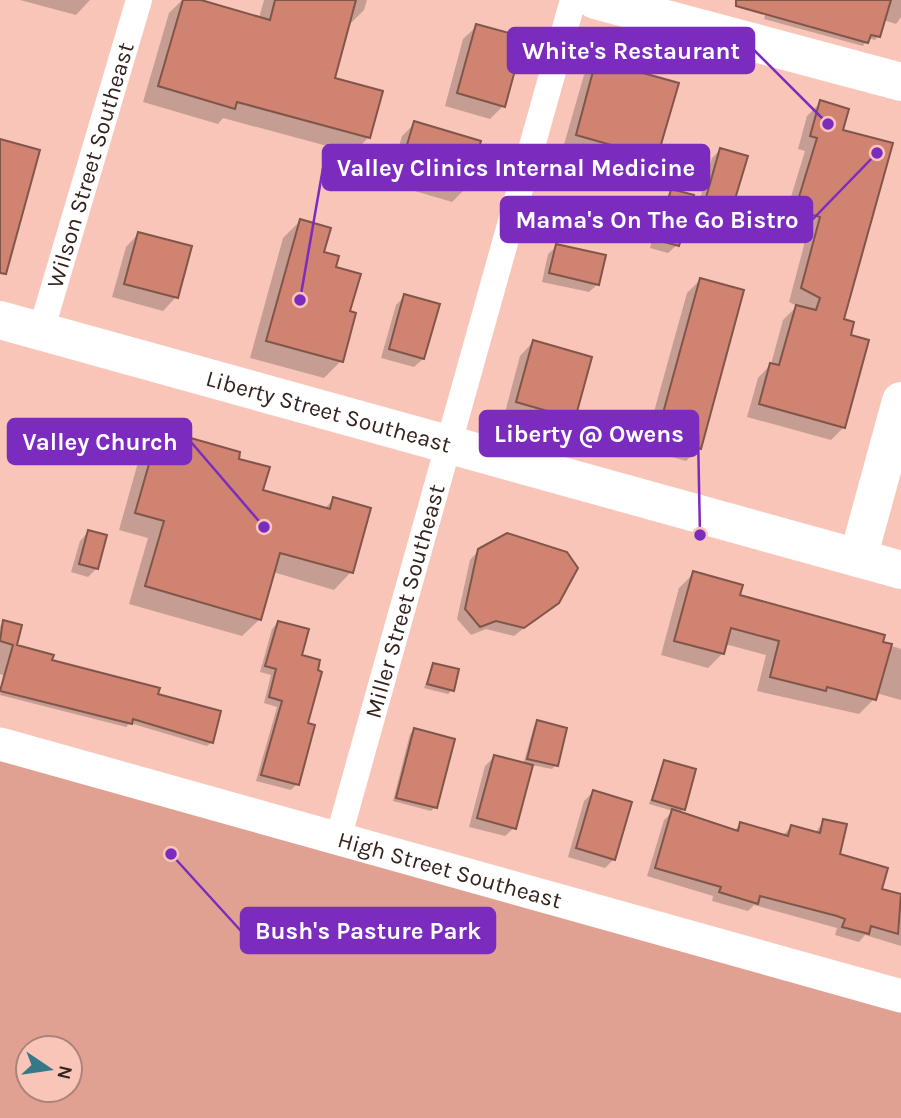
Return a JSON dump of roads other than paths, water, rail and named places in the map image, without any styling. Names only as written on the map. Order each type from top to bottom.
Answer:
[{"type":"main road","points":[[595,0],[901,82]]},
{"type":"main road","name":"Liberty Street Southeast","points":[[0,320],[901,570]]},
{"type":"main road","points":[[858,558],[901,401]]},
{"type":"street","name":"Wilson Street Southeast","points":[[41,331],[139,0]]},
{"type":"street","name":"Miller Street Southeast","points":[[338,839],[573,0]]},
{"type":"street","name":"High Street Southeast","points":[[0,744],[901,996]]},
{"type":"place","name":"White's Restaurant","points":[[828,124]]},
{"type":"place","name":"Mama's On The Go Bistro","points":[[877,153]]},
{"type":"place","name":"Valley Clinics Internal Medicine","points":[[300,300]]},
{"type":"place","name":"Valley Church","points":[[264,527]]},
{"type":"place","name":"Liberty @ Owens","points":[[700,535]]},
{"type":"place","name":"Bush's Pasture Park","points":[[171,854]]}]
